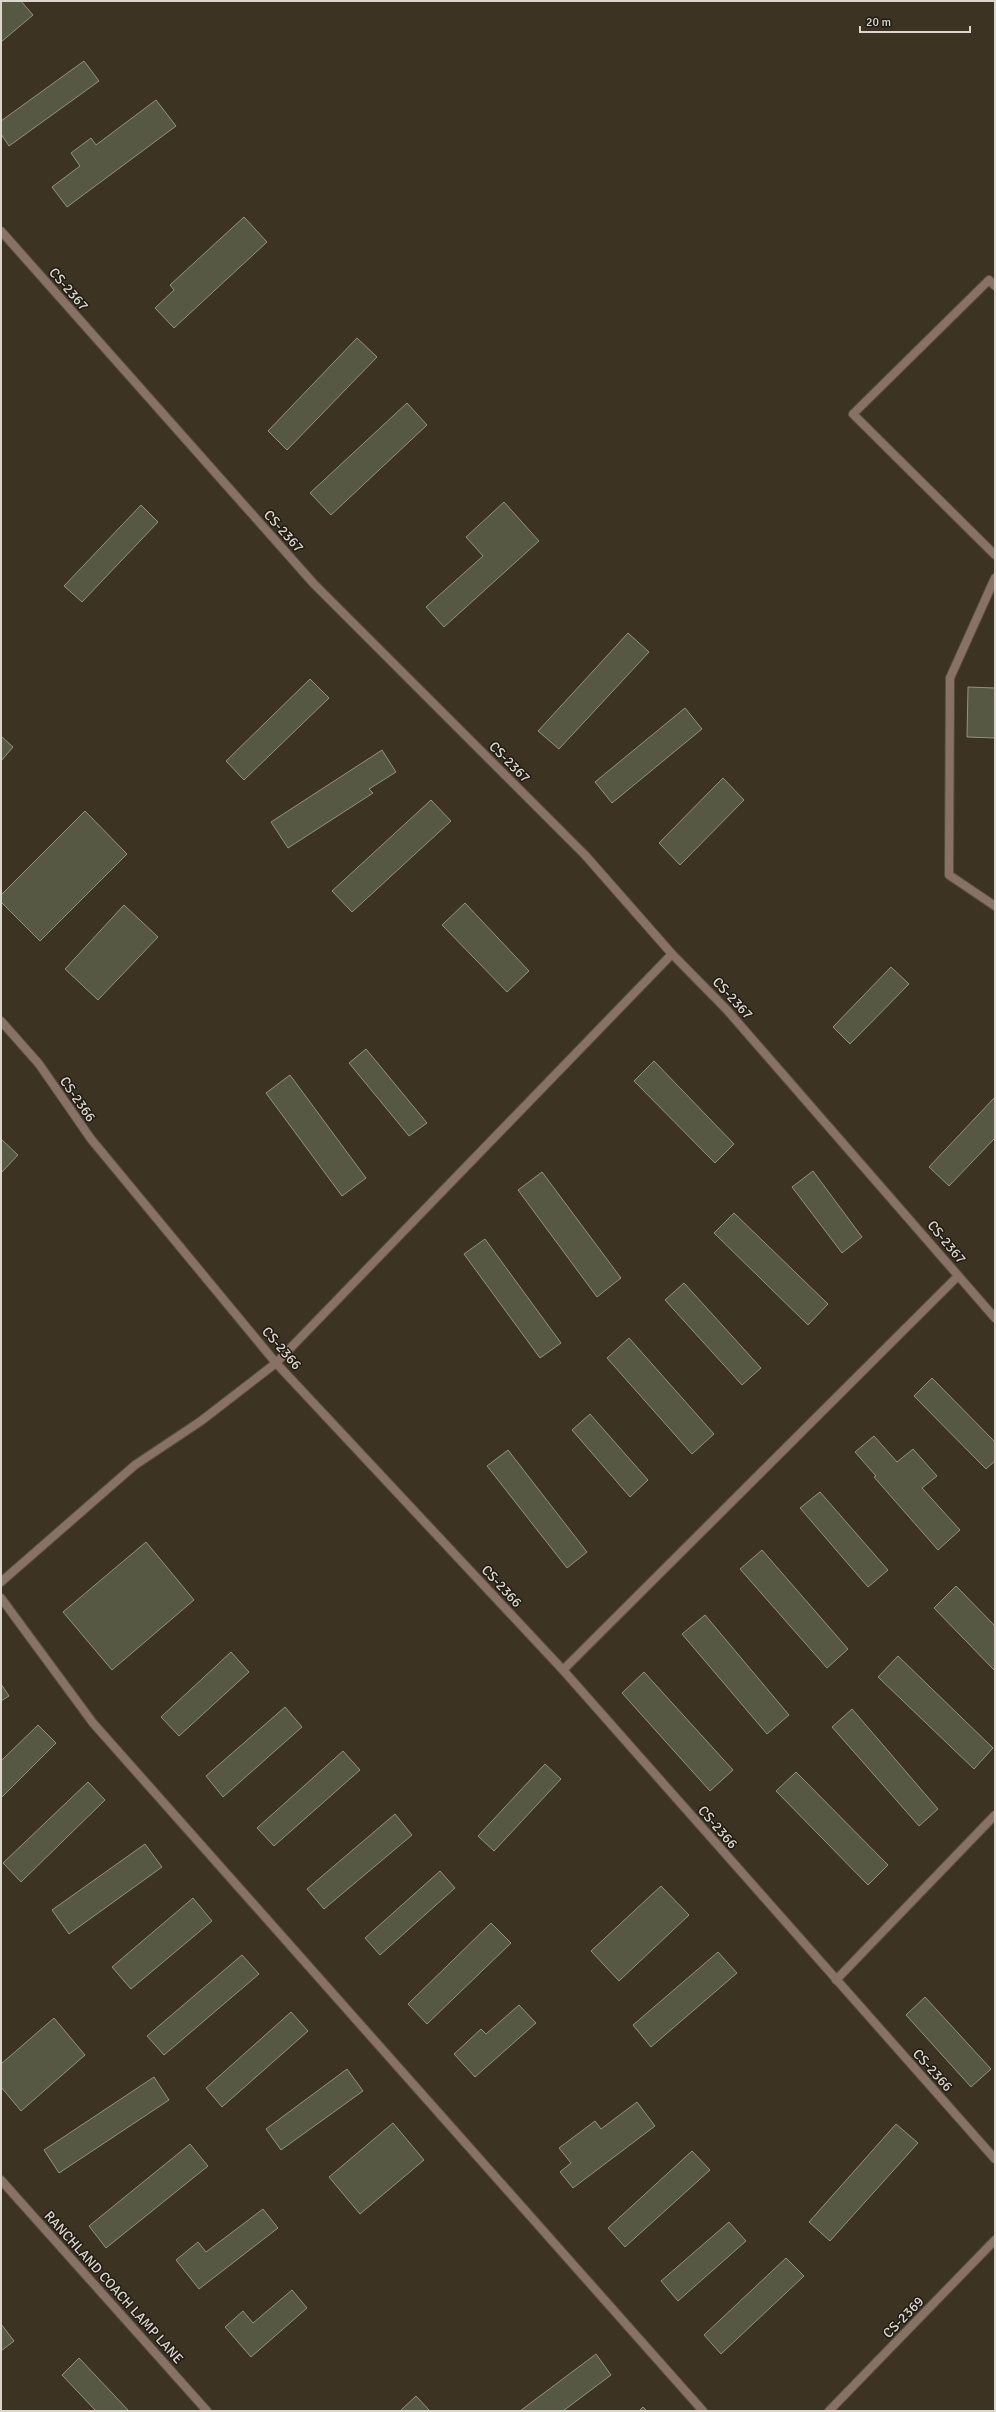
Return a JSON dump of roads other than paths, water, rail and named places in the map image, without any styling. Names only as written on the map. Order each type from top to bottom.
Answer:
[{"type":"street","name":"CS-2367","points":[[1,231],[314,584],[585,855],[672,954],[727,1010],[995,1318]]},
{"type":"street","points":[[995,286],[989,280],[853,414],[995,555]]},
{"type":"street","points":[[995,578],[950,678],[949,875],[995,906]]},
{"type":"street","points":[[1,1582],[135,1465],[201,1421],[276,1363],[672,954]]},
{"type":"street","name":"CS-2366","points":[[1,1021],[39,1064],[90,1139],[276,1363],[563,1670],[995,2159]]},
{"type":"street","points":[[563,1670],[958,1276]]},
{"type":"street","points":[[1,1598],[93,1723],[703,2411]]},
{"type":"street","points":[[836,1980],[995,1815]]},
{"type":"street","name":"RANCHLAND COACH LAMP LANE","points":[[1,2180],[207,2411]]},
{"type":"street","name":"CS-2369","points":[[829,2411],[995,2240]]}]
